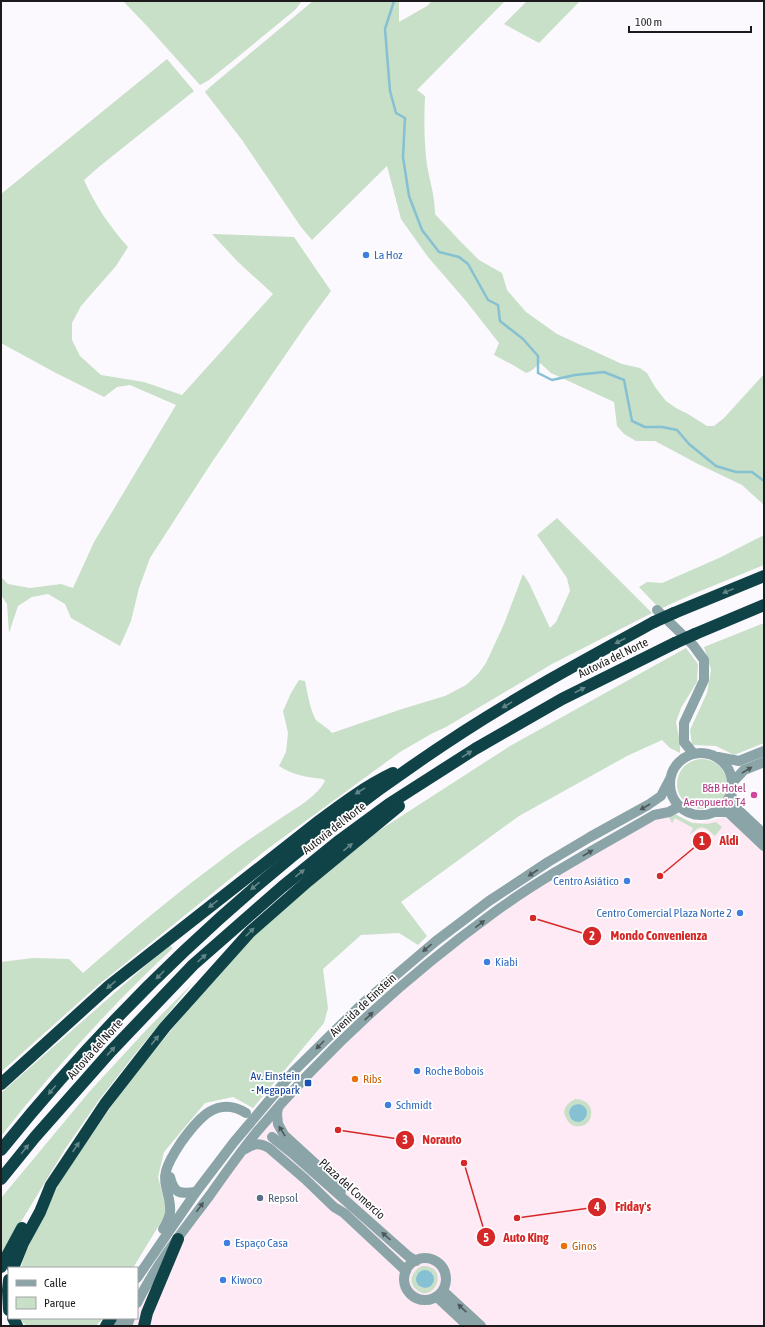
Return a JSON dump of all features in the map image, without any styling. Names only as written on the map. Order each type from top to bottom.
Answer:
[{"type":"highway","name":"Autovía del Norte","points":[[1,1150],[94,1041],[181,954],[242,898],[326,829],[464,731],[656,616],[674,613],[764,576]]},
{"type":"highway","name":"Autovía del Norte","points":[[1,1179],[35,1137],[111,1051],[193,965],[282,887],[340,840],[389,804],[434,775],[475,749],[562,699],[675,643],[764,605]]},
{"type":"highway","points":[[1,1084],[109,986],[279,852],[352,796],[372,784],[420,761]]},
{"type":"highway","points":[[1,1267],[34,1207],[51,1186],[105,1104],[165,1027],[250,932],[434,775]]},
{"type":"highway","points":[[13,1267],[23,1243],[40,1212],[51,1186]]},
{"type":"highway","points":[[144,1326],[147,1313],[178,1239]]},
{"type":"street","points":[[656,616],[693,645],[704,660],[704,680],[684,723],[684,742],[693,753]]},
{"type":"street","points":[[764,751],[739,761],[701,752],[693,753],[684,757],[677,763],[670,779],[670,789],[674,798],[687,812],[696,814],[728,812],[764,846]]},
{"type":"street","points":[[716,756],[725,763],[730,772],[732,783],[731,793],[734,806],[764,834]]},
{"type":"street","points":[[732,783],[744,770],[764,762]]},
{"type":"street","name":"Avenida de Einstein","points":[[138,1276],[196,1192],[234,1142],[294,1071],[331,1033],[388,981],[436,941],[489,902],[548,862],[648,805],[661,796],[670,779]]},
{"type":"street","points":[[714,812],[724,804],[731,793]]},
{"type":"street","name":"Avenida de Einstein","points":[[138,1301],[153,1274],[238,1156],[278,1108],[340,1042],[444,951],[491,915],[554,873],[654,815],[669,812],[680,806]]},
{"type":"street","points":[[145,1265],[169,1218],[170,1205],[165,1178],[166,1171],[170,1161],[186,1136],[202,1117],[211,1110],[222,1106],[232,1107],[246,1113]]},
{"type":"street","points":[[278,1108],[277,1119],[280,1130],[332,1179],[341,1190],[346,1200]]},
{"type":"street","name":"Plaza del Comercio","points":[[344,1213],[340,1206],[294,1162],[269,1134],[408,1256],[416,1261]]},
{"type":"street","name":"Plaza del Comercio","points":[[238,1156],[246,1148],[257,1144],[262,1144],[269,1148],[305,1179],[334,1207],[344,1213],[406,1271]]},
{"type":"street","points":[[170,1161],[168,1170],[172,1187],[181,1192],[196,1192]]},
{"type":"street","points":[[428,1259],[440,1264],[444,1270],[446,1284],[440,1294],[430,1300],[417,1299],[412,1295],[405,1284],[406,1271],[410,1265],[416,1261],[428,1259]]},
{"type":"street","points":[[440,1294],[468,1326]]},
{"type":"street","points":[[440,1294],[481,1326]]},
{"type":"shaded area","points":[[669,812],[682,819],[700,823],[725,817],[764,846],[764,1326],[127,1326],[130,1319],[138,1319],[138,1302],[238,1156],[340,1042],[497,911]]},
{"type":"green space","points":[[123,1],[302,1],[295,10],[209,80],[200,85]]},
{"type":"green space","points":[[313,1],[399,1],[399,22],[427,6],[432,1],[505,1],[417,90],[425,96],[425,148],[435,214],[479,260],[502,273],[507,290],[526,312],[557,334],[622,364],[640,368],[647,373],[655,387],[666,401],[707,426],[714,426],[724,418],[764,374],[764,505],[742,485],[655,441],[636,441],[624,434],[617,426],[614,402],[551,373],[540,363],[531,371],[526,373],[494,355],[499,343],[466,301],[428,257],[401,219],[387,166],[312,240],[301,227],[242,140],[205,92]]},
{"type":"green space","points":[[527,1],[580,1],[539,43],[504,24]]},
{"type":"green space","points":[[167,59],[194,91],[84,180],[103,215],[128,247],[116,266],[81,306],[72,323],[72,340],[80,356],[101,375],[144,382],[182,395],[273,294],[237,261],[212,234],[294,237],[331,291],[210,465],[150,558],[139,588],[131,621],[120,646],[71,618],[65,604],[48,594],[32,597],[18,606],[9,633],[7,604],[1,595],[1,577],[8,584],[30,588],[61,584],[73,588],[94,542],[176,405],[130,385],[117,387],[104,397],[1,343],[1,194]]},
{"type":"green space","points":[[557,518],[652,613],[552,664],[446,727],[400,752],[266,850],[97,986],[1,1072],[1,962],[33,958],[69,959],[83,973],[152,914],[206,872],[317,792],[325,781],[323,779],[294,774],[279,766],[286,752],[288,733],[283,711],[299,680],[305,681],[315,718],[332,733],[445,696],[466,685],[478,674],[486,663],[504,624],[523,574],[529,583],[550,628],[556,622],[570,591],[567,578],[537,535]]},
{"type":"green space","points":[[764,535],[764,565],[660,609],[639,587],[647,582],[662,583],[719,558]]},
{"type":"green space","points":[[764,623],[764,743],[734,755],[716,746],[692,745],[690,730],[707,693],[711,670],[704,647]]},
{"type":"green space","points":[[686,648],[698,664],[697,682],[681,708],[676,722],[680,742],[680,753],[670,748],[662,740],[627,756],[519,816],[401,902],[427,936],[418,945],[399,933],[361,935],[323,969],[328,1008],[324,1023],[253,1108],[233,1097],[205,1103],[164,1152],[158,1177],[167,1212],[134,1267],[21,1267],[25,1253],[60,1181],[126,1085],[233,955],[355,846],[510,746]]},
{"type":"green space","points":[[702,759],[711,761],[722,770],[727,784],[725,793],[716,804],[702,809],[693,807],[682,798],[677,784],[679,775],[688,764]]},
{"type":"green space","points":[[675,814],[692,823],[707,824],[716,822],[722,827],[715,836],[706,828],[700,828],[690,834],[693,828],[675,818],[672,823],[669,817]]},
{"type":"green space","points":[[169,945],[173,948],[105,1015],[1,1136],[1,1093]]},
{"type":"green space","points":[[193,983],[99,1100],[65,1149],[1,1255],[1,1198],[90,1091],[148,1028]]},
{"type":"green space","points":[[576,1099],[583,1101],[588,1104],[591,1109],[590,1119],[586,1124],[575,1126],[568,1121],[564,1112],[566,1106]],"holes":[[[576,1104],[579,1104],[587,1115],[584,1120],[569,1116],[569,1110]]]},
{"type":"green space","points":[[422,1266],[431,1267],[436,1272],[438,1277],[437,1284],[429,1292],[423,1293],[413,1286],[412,1276]],"holes":[[[426,1270],[433,1274],[433,1281],[425,1288],[420,1287],[416,1276],[420,1272]]]},
{"type":"green space","points":[[102,1319],[96,1326],[27,1326],[20,1320]]},
{"type":"water","points":[[578,1104],[584,1107],[587,1113],[584,1119],[578,1122],[572,1119],[569,1113],[572,1107]]},
{"type":"water","points":[[425,1270],[431,1273],[434,1279],[431,1285],[425,1288],[419,1285],[416,1279],[419,1273]]},
{"type":"waterway","points":[[394,1],[385,29],[390,91],[396,113],[405,118],[403,157],[409,196],[422,230],[439,252],[459,257],[468,264],[488,300],[498,305],[500,321],[523,339],[538,356],[538,373],[552,380],[575,375],[604,372],[624,380],[632,421],[645,427],[662,427],[677,430],[689,444],[716,466],[736,472],[752,472],[764,481]]},
{"type":"place","name":"La Hoz","points":[[366,255]]},
{"type":"place","name":"B&B Hotel Aeropuerto T4","points":[[754,795]]},
{"type":"place","name":"Aldi","points":[[660,876]]},
{"type":"place","name":"Centro Asiático","points":[[627,881]]},
{"type":"place","name":"Centro Comercial Plaza Norte 2","points":[[740,913]]},
{"type":"place","name":"Mondo Convenienza","points":[[533,918]]},
{"type":"place","name":"Kiabi","points":[[487,962]]},
{"type":"place","name":"Roche Bobois","points":[[417,1071]]},
{"type":"place","name":"Ribs","points":[[355,1079]]},
{"type":"place","name":"Av. Einstein - Megapark","points":[[308,1083]]},
{"type":"place","name":"Schmidt","points":[[388,1105]]},
{"type":"place","name":"Norauto","points":[[338,1130]]},
{"type":"place","name":"Auto King","points":[[464,1163]]},
{"type":"place","name":"Repsol","points":[[260,1198]]},
{"type":"place","name":"Friday's","points":[[517,1218]]},
{"type":"place","name":"Espaço Casa","points":[[227,1243]]},
{"type":"place","name":"Ginos","points":[[564,1246]]},
{"type":"place","name":"Kiwoco","points":[[223,1280]]}]
